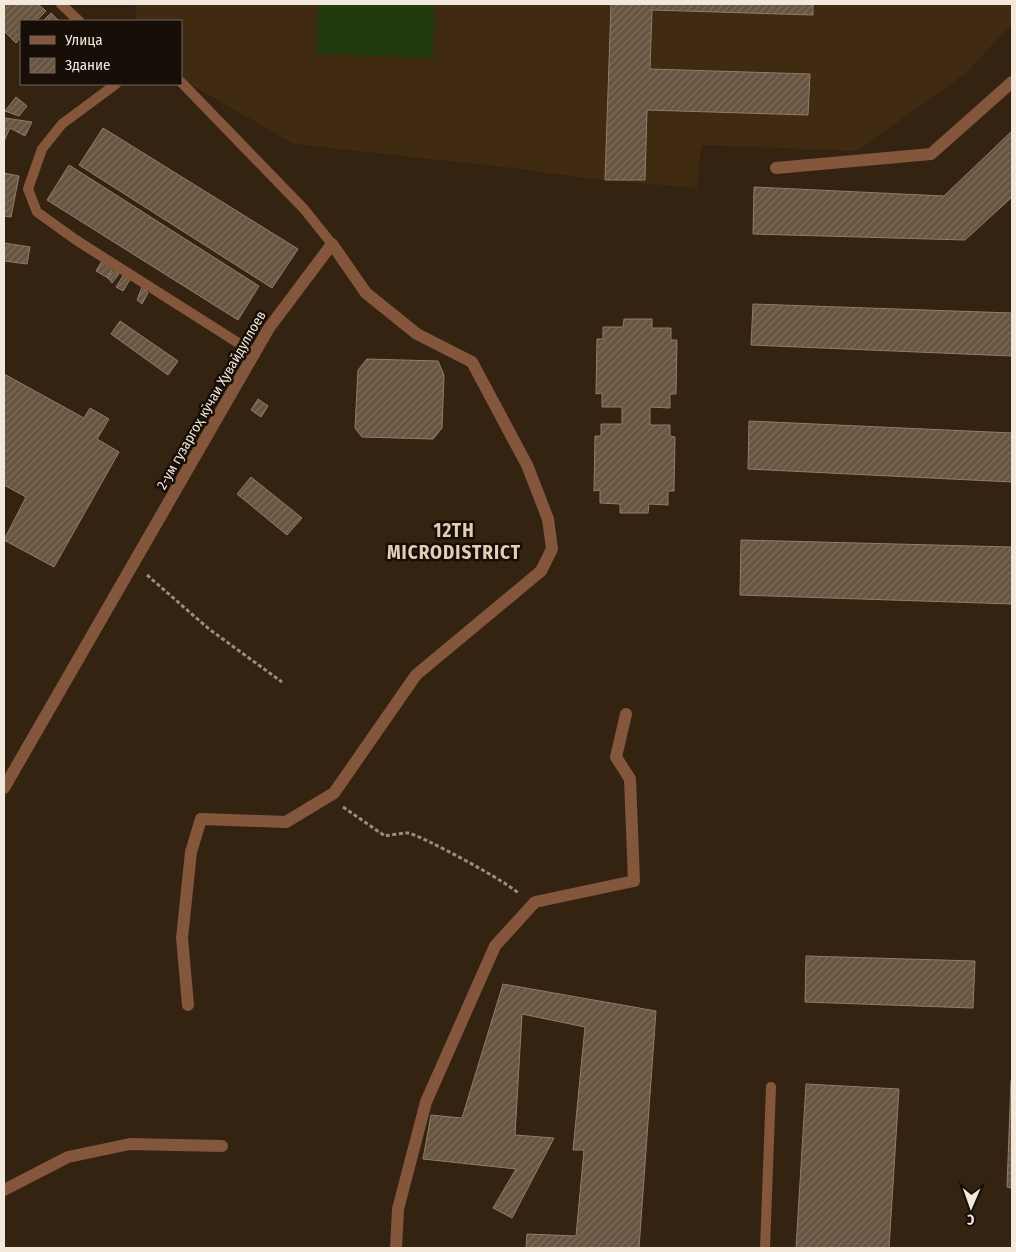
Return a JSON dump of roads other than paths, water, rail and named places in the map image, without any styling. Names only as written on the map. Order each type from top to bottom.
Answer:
[{"type":"street","points":[[776,168],[931,154],[1012,82]]},
{"type":"street","points":[[188,1005],[182,938],[191,852],[201,819],[286,822],[334,793],[416,674],[541,571],[552,549],[548,519],[527,465],[472,362],[417,334],[366,293],[332,244]]},
{"type":"street","name":"2-ум гузаргоҳ кӯчаи Ҳувайдуллоев","points":[[4,788],[268,328],[332,244]]},
{"type":"street","points":[[396,1248],[398,1209],[426,1102],[495,946],[535,902],[634,881],[630,778],[616,757],[626,714]]},
{"type":"street","points":[[4,1190],[68,1157],[130,1144],[222,1146]]},
{"type":"lane","points":[[61,4],[78,20]]},
{"type":"lane","points":[[182,83],[304,209],[332,244]]},
{"type":"lane","points":[[115,85],[62,124],[42,149],[28,189],[37,212],[76,240],[254,353]]},
{"type":"lane","points":[[765,1248],[771,1088]]},
{"type":"district","name":"12TH MICRODISTRICT","points":[[454,541]]}]
